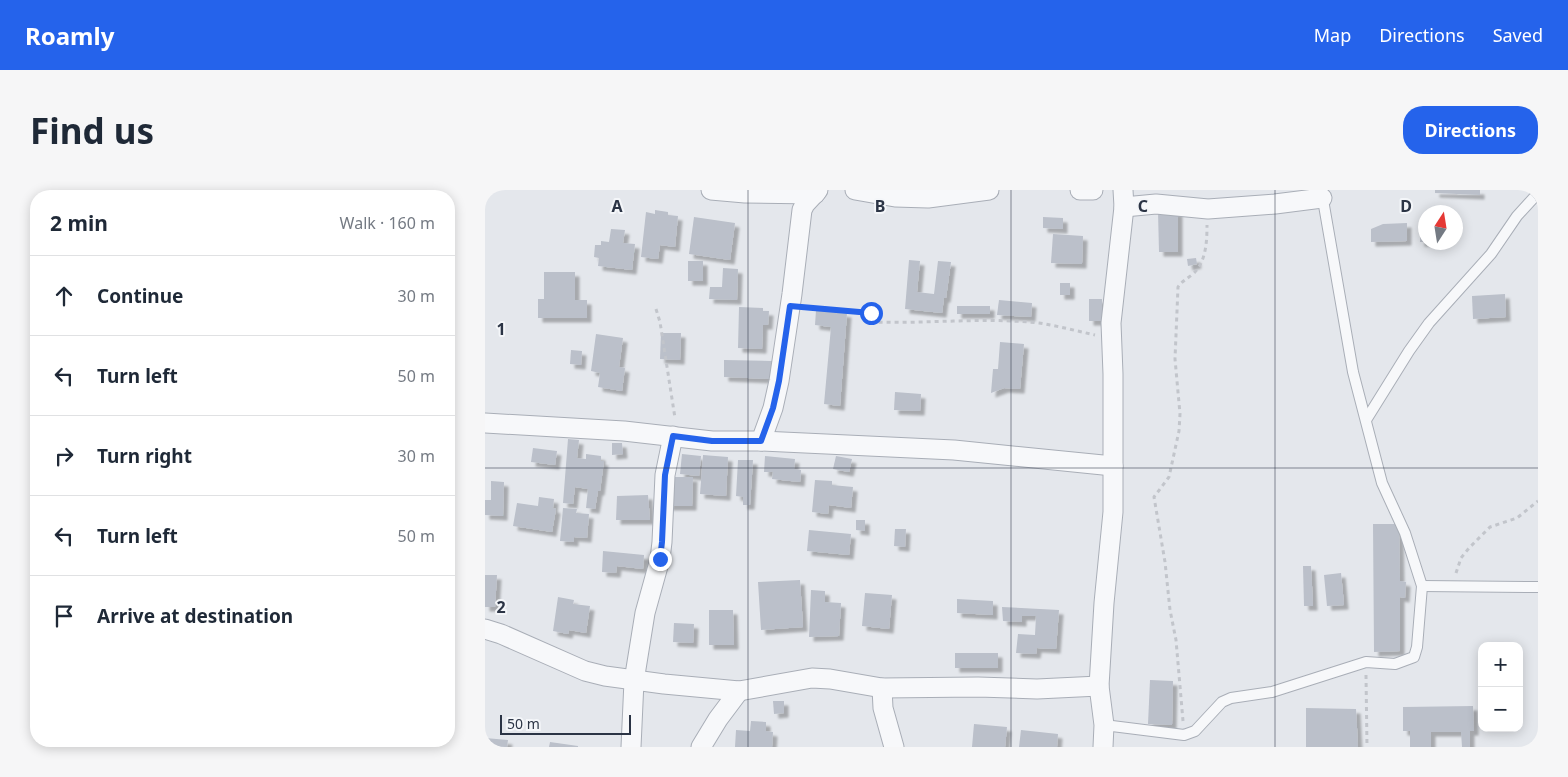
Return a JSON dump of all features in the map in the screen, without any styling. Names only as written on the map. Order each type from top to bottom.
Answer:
[{"type":"street","points":[[711,190],[745,193],[817,192]]},
{"type":"street","points":[[855,190],[895,197],[928,198],[989,190]]},
{"type":"street","points":[[1080,190],[1093,190]]},
{"type":"street","points":[[761,441],[773,408],[779,381],[802,210],[805,204],[817,192]]},
{"type":"street","points":[[1103,747],[1104,725],[1099,686],[1104,603],[1113,512],[1111,323],[1123,199],[1208,209],[1275,204],[1322,194]]},
{"type":"street","points":[[485,423],[624,431],[712,441],[761,441],[954,450],[1113,466]]},
{"type":"street","points":[[631,747],[634,681],[645,613],[660,559],[665,475],[673,436]]},
{"type":"street","points":[[485,629],[501,634],[585,671],[634,681],[739,691],[812,678],[830,679],[882,688],[978,687],[1037,689],[1099,686]]},
{"type":"street","points":[[882,688],[883,708],[894,747]]},
{"type":"street","points":[[701,747],[718,719],[739,691]]},
{"type":"lane","points":[[1366,420],[1409,351],[1429,324],[1491,254],[1517,216],[1538,193]]},
{"type":"lane","points":[[1104,725],[1184,735],[1195,731],[1222,702],[1231,698],[1272,692],[1366,662],[1395,664],[1414,657],[1417,646],[1422,586],[1405,533],[1382,483],[1353,372],[1322,194]]},
{"type":"lane","points":[[1422,586],[1538,587]]},
{"type":"path","points":[[1184,735],[1176,640],[1154,497],[1169,477],[1179,431],[1180,414],[1175,359],[1178,287],[1201,266],[1207,232],[1208,209]]},
{"type":"path","points":[[790,306],[871,313],[871,322],[907,324],[1006,321],[1041,323],[1098,336],[1111,323]]},
{"type":"path","points":[[656,309],[660,322],[675,414],[673,436]]},
{"type":"path","points":[[1453,586],[1461,558],[1469,548],[1490,527],[1517,518],[1538,501]]},
{"type":"path","points":[[1366,662],[1367,747]]},
{"type":"building","points":[[1435,190],[1480,190],[1480,195],[1435,193]]},
{"type":"building","points":[[655,210],[668,212],[668,215],[678,216],[675,247],[660,245],[658,259],[641,257],[646,212],[655,214]]},
{"type":"building","points":[[1158,211],[1178,211],[1178,252],[1159,252]]},
{"type":"building","points":[[694,217],[735,223],[730,260],[689,254]]},
{"type":"building","points":[[1043,217],[1063,218],[1063,229],[1043,228]]},
{"type":"building","points":[[1407,223],[1407,241],[1371,242],[1371,229],[1383,224]]},
{"type":"building","points":[[611,229],[625,230],[623,243],[635,244],[632,270],[598,266],[599,258],[594,257],[595,245],[601,245],[601,241],[609,242]]},
{"type":"building","points":[[1053,234],[1083,236],[1082,264],[1051,263]]},
{"type":"building","points":[[1196,258],[1197,264],[1188,266],[1187,259]]},
{"type":"building","points":[[909,260],[920,261],[917,292],[934,294],[938,261],[951,262],[942,313],[905,309]]},
{"type":"building","points":[[688,261],[703,261],[703,281],[688,281]]},
{"type":"building","points":[[723,268],[738,269],[737,300],[709,299],[710,287],[722,287]]},
{"type":"building","points":[[544,272],[575,272],[575,300],[587,300],[587,318],[538,318],[538,299],[544,299]]},
{"type":"building","points":[[1060,283],[1070,283],[1070,295],[1060,295]]},
{"type":"building","points":[[1505,294],[1506,317],[1473,319],[1472,296]]},
{"type":"building","points":[[1089,299],[1102,299],[1102,321],[1089,321]]},
{"type":"building","points":[[999,300],[1032,303],[1031,317],[997,315]]},
{"type":"building","points":[[957,306],[990,306],[990,314],[957,314]]},
{"type":"building","points":[[739,307],[763,308],[763,311],[769,311],[768,325],[763,325],[762,349],[738,348]]},
{"type":"building","points":[[816,310],[847,313],[840,406],[824,404],[831,327],[815,325]]},
{"type":"building","points":[[661,333],[681,333],[680,360],[660,359]]},
{"type":"building","points":[[596,334],[623,338],[619,367],[625,368],[622,391],[598,387],[600,373],[591,371]]},
{"type":"building","points":[[1000,342],[1024,344],[1020,389],[1004,388],[991,393],[993,369],[998,369]]},
{"type":"building","points":[[571,350],[582,351],[581,365],[570,364]]},
{"type":"building","points":[[724,360],[772,361],[771,379],[724,377]]},
{"type":"building","points":[[895,392],[921,394],[920,411],[894,410]]},
{"type":"building","points":[[568,439],[579,440],[577,458],[586,459],[586,454],[601,456],[601,461],[604,461],[600,491],[598,491],[595,509],[586,508],[588,489],[575,487],[573,504],[563,503]]},
{"type":"building","points":[[612,443],[622,443],[623,454],[612,455]]},
{"type":"building","points":[[533,448],[557,451],[555,465],[531,462]]},
{"type":"building","points":[[682,454],[701,456],[699,476],[680,474]]},
{"type":"building","points":[[703,455],[728,457],[726,496],[700,494]]},
{"type":"building","points":[[765,456],[795,459],[794,469],[801,470],[800,482],[772,479],[773,472],[764,472]]},
{"type":"building","points":[[836,456],[852,459],[849,472],[833,469]]},
{"type":"building","points":[[738,460],[753,460],[750,505],[743,505],[743,497],[736,496]]},
{"type":"building","points":[[669,477],[693,477],[692,506],[668,506]]},
{"type":"building","points":[[815,480],[832,481],[832,485],[853,487],[851,508],[829,505],[828,514],[812,512]]},
{"type":"building","points":[[491,481],[504,482],[503,516],[485,515],[485,500],[491,500]]},
{"type":"building","points":[[648,495],[650,520],[616,520],[617,496]]},
{"type":"building","points":[[539,497],[554,499],[553,508],[556,509],[552,532],[513,526],[517,503],[538,506]]},
{"type":"building","points":[[563,508],[577,509],[576,513],[589,514],[587,538],[574,537],[574,542],[560,541]]},
{"type":"building","points":[[856,520],[865,520],[865,531],[856,530]]},
{"type":"building","points":[[1373,524],[1399,524],[1400,581],[1406,582],[1405,598],[1400,597],[1400,651],[1374,652]]},
{"type":"building","points":[[895,529],[906,529],[905,547],[894,546]]},
{"type":"building","points":[[809,530],[851,534],[849,555],[807,551]]},
{"type":"building","points":[[603,551],[644,555],[643,569],[617,566],[616,573],[602,572]]},
{"type":"building","points":[[1303,566],[1311,566],[1313,606],[1304,606]]},
{"type":"building","points":[[1341,573],[1344,605],[1327,606],[1324,575]]},
{"type":"building","points":[[485,575],[497,575],[495,607],[485,607]]},
{"type":"building","points":[[800,580],[803,627],[761,630],[758,582]]},
{"type":"building","points":[[811,590],[825,591],[825,602],[841,603],[839,636],[809,637]]},
{"type":"building","points":[[865,593],[892,595],[889,629],[862,626]]},
{"type":"building","points":[[558,597],[574,600],[573,604],[590,606],[586,633],[569,630],[568,634],[553,631]]},
{"type":"building","points":[[957,599],[993,601],[993,615],[957,613]]},
{"type":"building","points":[[1002,607],[1059,610],[1056,649],[1037,648],[1036,654],[1016,653],[1018,634],[1035,635],[1036,616],[1022,616],[1022,622],[1003,621]]},
{"type":"building","points":[[709,610],[733,610],[734,645],[709,645]]},
{"type":"building","points":[[674,623],[694,624],[693,643],[673,642]]},
{"type":"building","points":[[955,653],[998,653],[998,668],[955,668]]},
{"type":"building","points":[[1150,680],[1173,681],[1172,725],[1148,724]]},
{"type":"building","points":[[773,701],[784,701],[784,713],[774,714]]},
{"type":"building","points":[[1473,706],[1474,731],[1470,731],[1470,747],[1462,747],[1461,732],[1431,732],[1431,747],[1410,747],[1410,731],[1403,731],[1403,707]]},
{"type":"building","points":[[1306,708],[1356,709],[1358,747],[1306,747]]},
{"type":"building","points":[[751,721],[766,722],[766,731],[773,732],[772,747],[735,747],[736,730],[750,731]]},
{"type":"building","points":[[974,724],[1007,727],[1005,747],[972,747]]},
{"type":"building","points":[[1021,730],[1058,734],[1057,747],[1019,747]]},
{"type":"building","points":[[485,738],[508,740],[507,747],[485,747]]},
{"type":"building","points":[[550,742],[578,746],[578,747],[549,747]]},
{"type":"route","points":[[660,559],[665,475],[673,436],[712,441],[761,441],[773,408],[779,381],[790,306],[871,313]]}]
